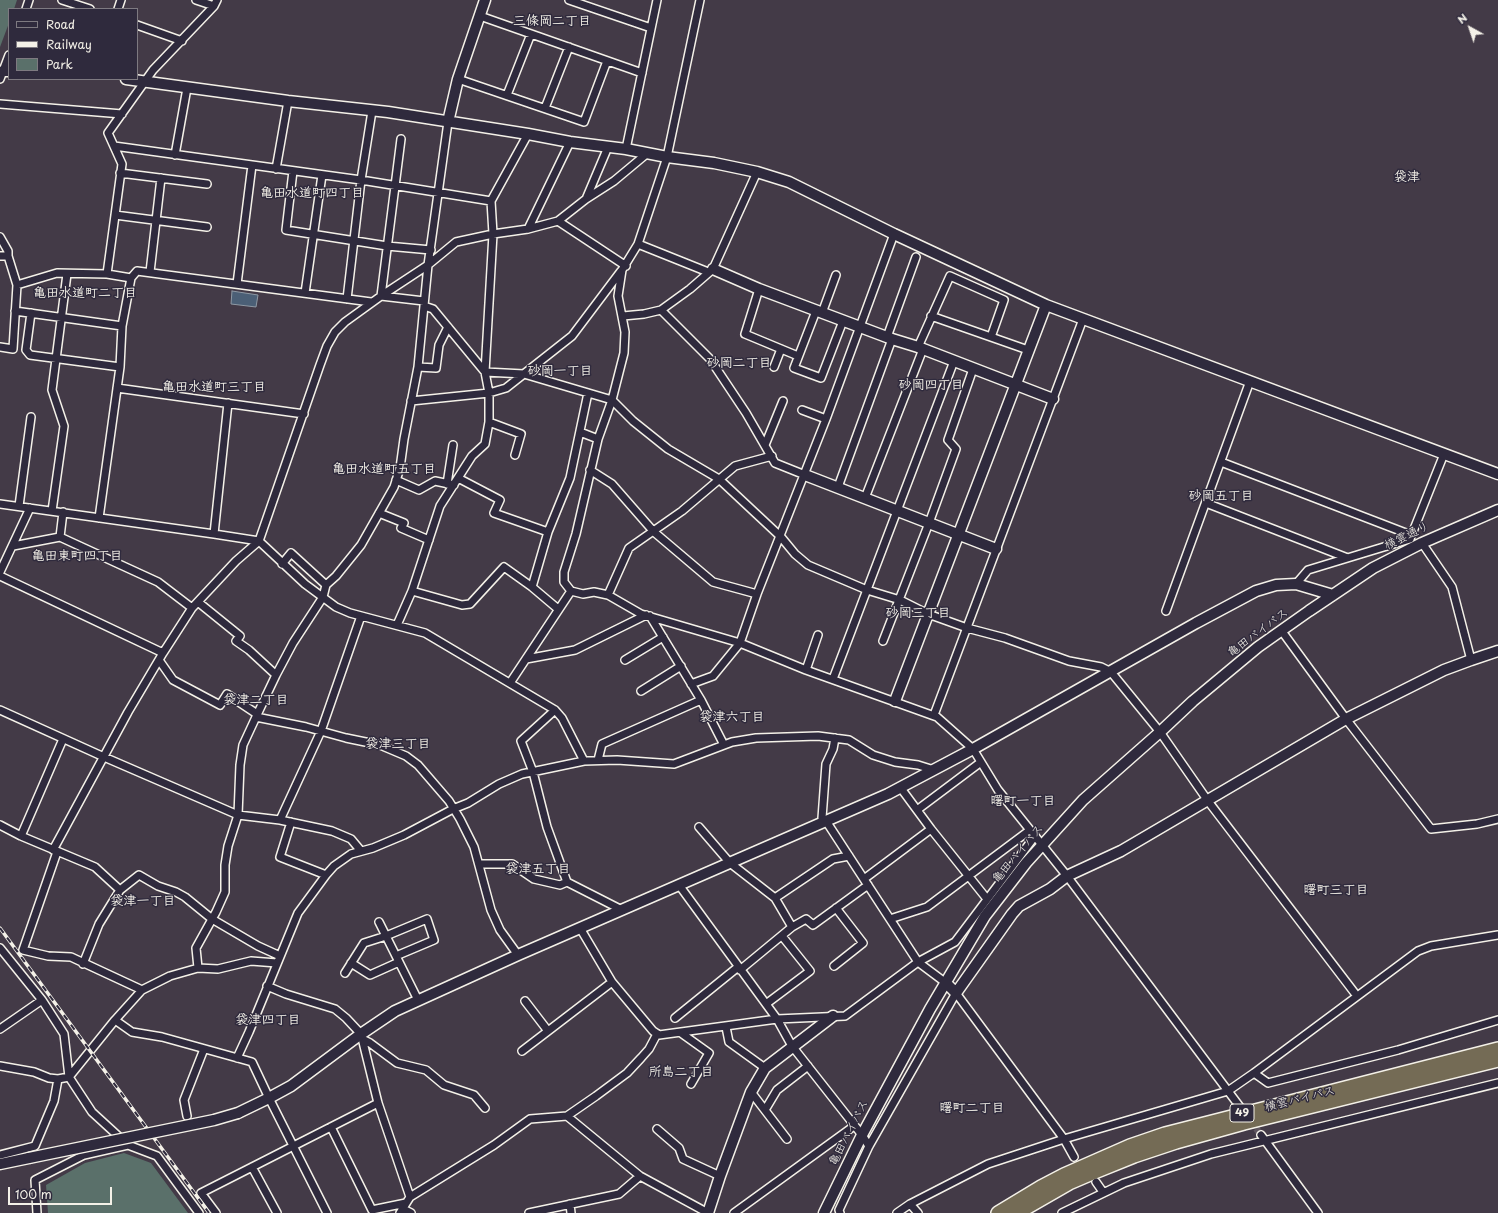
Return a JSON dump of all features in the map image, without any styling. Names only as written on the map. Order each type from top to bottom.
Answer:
[{"type":"highway","name":"横雲バイパス","points":[[998,1213],[1064,1175],[1130,1146],[1165,1134],[1498,1049]]},
{"type":"highway","name":"横雲バイパス","points":[[1017,1213],[1069,1184],[1097,1171],[1134,1156],[1176,1142],[1244,1123],[1498,1060]]},
{"type":"street","points":[[62,0],[87,8]]},
{"type":"street","points":[[196,0],[216,3]]},
{"type":"street","points":[[198,968],[196,948],[212,919],[224,892],[225,865],[228,846],[238,815],[243,746],[256,715],[293,643],[323,597],[326,585],[336,576],[361,545],[396,480],[400,468],[418,367],[428,265],[448,122],[458,79],[485,0]]},
{"type":"street","points":[[572,0],[651,28]]},
{"type":"street","points":[[626,149],[657,0]]},
{"type":"street","points":[[411,401],[490,393],[506,388],[572,336],[624,268],[638,244],[667,157],[700,0]]},
{"type":"street","points":[[107,274],[122,164],[108,133],[146,82],[153,70],[182,41],[216,3]]},
{"type":"street","points":[[480,16],[642,73]]},
{"type":"street","points":[[138,25],[182,41]]},
{"type":"street","points":[[507,95],[531,34]]},
{"type":"street","points":[[545,108],[569,47]]},
{"type":"street","points":[[3,72],[8,58]]},
{"type":"street","points":[[458,79],[584,122],[607,61]]},
{"type":"street","points":[[133,80],[448,122],[570,142],[626,149],[667,157],[714,163],[757,172],[789,182],[894,234],[1046,305],[1498,474]]},
{"type":"street","points":[[175,154],[187,88]]},
{"type":"street","points":[[276,169],[288,101]]},
{"type":"street","points":[[0,104],[122,114]]},
{"type":"street","points":[[347,299],[361,180],[372,111]]},
{"type":"street","points":[[397,625],[412,591],[440,506],[453,482],[472,456],[485,444],[489,422],[490,393],[485,372],[493,234],[491,201],[528,134]]},
{"type":"street","points":[[381,296],[401,139]]},
{"type":"street","points":[[528,229],[570,142]]},
{"type":"street","points":[[114,146],[361,180],[491,201]]},
{"type":"street","points":[[586,199],[608,147]]},
{"type":"street","points":[[142,990],[83,964],[71,957],[48,956],[23,950],[55,851],[104,757],[163,653],[192,608],[236,561],[258,541],[327,346],[335,332],[345,322],[372,302],[428,265],[456,242],[493,234],[528,229],[558,221],[586,199],[614,181],[646,153]]},
{"type":"street","points":[[237,284],[252,165]]},
{"type":"street","points":[[292,171],[286,230],[387,246],[430,250]]},
{"type":"street","points":[[623,316],[644,314],[661,310],[690,289],[711,271],[757,172]]},
{"type":"street","points":[[120,173],[207,184]]},
{"type":"street","points":[[305,293],[322,175]]},
{"type":"street","points":[[150,272],[161,178]]},
{"type":"street","points":[[115,215],[207,227]]},
{"type":"street","points":[[558,221],[624,268]]},
{"type":"street","points":[[691,684],[713,676],[740,643],[757,594],[781,537],[826,419],[894,234]]},
{"type":"street","points":[[0,237],[8,250],[8,256],[17,285],[12,349],[0,347]]},
{"type":"street","points":[[638,244],[889,338],[920,348],[1053,399]]},
{"type":"street","points":[[0,256],[8,256]]},
{"type":"street","points":[[838,487],[916,257]]},
{"type":"street","points":[[624,268],[618,296],[625,332],[624,353],[612,400],[598,439],[576,534],[564,572],[564,582],[571,591],[583,594],[594,592],[608,595],[641,614],[740,643],[806,670],[934,715],[973,750],[998,790],[1067,876],[1243,1111]]},
{"type":"street","points":[[99,518],[120,367],[122,326],[131,278],[137,271],[372,302]]},
{"type":"street","points":[[17,285],[57,273],[107,274],[131,278]]},
{"type":"street","points":[[52,511],[64,426],[52,390],[66,274]]},
{"type":"street","points":[[836,275],[798,356],[794,368],[821,378],[843,321]]},
{"type":"street","points":[[865,498],[931,316],[950,276],[1004,300],[991,337]]},
{"type":"street","points":[[759,289],[745,334],[798,356]]},
{"type":"street","points":[[381,296],[424,303],[433,309],[485,372],[524,374],[612,400],[633,421],[668,449],[719,479],[781,537],[795,554],[808,565],[867,590],[900,600],[928,614],[967,628],[1005,638],[1069,661],[1101,667],[1111,672],[1160,732],[1208,801],[1357,996]]},
{"type":"street","points":[[895,701],[1046,305]]},
{"type":"street","points":[[661,310],[710,359],[776,463],[996,549]]},
{"type":"street","points":[[15,311],[122,326]]},
{"type":"street","points":[[31,313],[26,350],[30,355],[120,367]]},
{"type":"street","points":[[931,316],[1028,350]]},
{"type":"street","points":[[934,715],[1083,319]]},
{"type":"street","points":[[418,367],[436,368],[439,346],[448,327]]},
{"type":"street","points":[[774,367],[781,349]]},
{"type":"street","points":[[833,679],[954,361]]},
{"type":"street","points":[[884,641],[956,449],[948,440],[973,368]]},
{"type":"street","points":[[1166,611],[1250,381]]},
{"type":"street","points":[[117,388],[304,414]]},
{"type":"street","points":[[532,587],[548,532],[570,478],[588,393]]},
{"type":"street","points":[[765,445],[783,401]]},
{"type":"street","points":[[214,534],[228,403]]},
{"type":"street","points":[[802,410],[826,419]]},
{"type":"street","points":[[19,506],[31,417]]},
{"type":"street","points":[[489,422],[521,434],[515,455]]},
{"type":"street","points":[[580,432],[598,439]]},
{"type":"street","points":[[453,445],[453,482]]},
{"type":"street","points":[[1405,551],[1444,454]]},
{"type":"street","points":[[608,595],[629,548],[682,512],[735,466],[772,456]]},
{"type":"street","points":[[1221,462],[1411,537]]},
{"type":"street","points":[[590,470],[612,484],[654,532],[713,582],[757,594]]},
{"type":"street","points":[[396,480],[419,490],[435,481],[453,482],[500,500],[494,513],[548,532]]},
{"type":"street","points":[[0,504],[258,541],[304,584],[336,607],[350,613],[425,633],[554,710],[562,718],[584,761]]},
{"type":"street","points":[[1206,504],[1345,558]]},
{"type":"street","points":[[0,572],[30,508]]},
{"type":"street","name":"横雲通り","points":[[1333,595],[1373,568],[1405,551],[1498,510]]},
{"type":"street","points":[[60,537],[63,512]]},
{"type":"street","points":[[379,513],[404,523],[401,528],[429,540]]},
{"type":"street","points":[[13,546],[60,537],[158,582],[192,608]]},
{"type":"street","points":[[1296,584],[1308,570],[1411,537]]},
{"type":"street","points":[[1422,543],[1452,587],[1471,660]]},
{"type":"street","points":[[282,564],[291,553],[326,585]]},
{"type":"street","points":[[412,591],[462,605],[470,604],[504,566],[558,609]]},
{"type":"street","points":[[0,576],[163,653]]},
{"type":"street","points":[[0,1164],[214,1120],[238,1112],[291,1086],[395,1011],[518,955],[900,788],[973,750],[1196,623],[1256,591],[1276,584],[1296,584],[1333,595]]},
{"type":"street","points":[[510,683],[571,591]]},
{"type":"street","name":"亀田バイパス","points":[[824,1213],[862,1135],[930,1009],[985,916],[1026,862],[1082,800],[1193,701],[1258,647],[1333,595]]},
{"type":"street","points":[[198,602],[240,636],[236,641],[249,650],[276,675]]},
{"type":"street","points":[[280,820],[321,731],[361,616]]},
{"type":"street","points":[[648,616],[663,637],[702,700],[724,745]]},
{"type":"street","points":[[526,659],[575,650],[648,616]]},
{"type":"street","points":[[1281,630],[1346,719],[1431,829],[1477,824],[1498,819]]},
{"type":"street","points":[[806,670],[818,635]]},
{"type":"street","points":[[625,660],[663,637]]},
{"type":"street","points":[[840,1213],[839,1210],[868,1146],[956,993],[1019,906],[1050,889],[1067,876],[1121,851],[1346,719],[1444,670],[1498,651]]},
{"type":"street","points":[[159,660],[173,680],[220,705],[228,694],[256,715],[380,745],[406,756],[418,765],[448,801],[474,847],[491,910],[500,930],[518,955]]},
{"type":"street","points":[[641,691],[681,666]]},
{"type":"street","points":[[598,760],[602,744],[702,700]]},
{"type":"street","points":[[0,710],[238,815],[280,820],[332,831],[351,839],[361,851]]},
{"type":"street","points":[[554,710],[521,741],[533,772],[547,827],[566,882],[622,910]]},
{"type":"street","points":[[237,1058],[298,913],[334,866],[351,854],[373,848],[404,835],[453,809],[468,803],[499,784],[522,774],[584,761],[598,760],[674,764],[724,745],[756,738],[818,736],[849,740],[873,755],[895,762],[918,765],[934,770]]},
{"type":"street","points":[[835,738],[833,750],[826,764],[822,818],[826,821],[918,962],[946,983],[956,993],[1064,1139],[1074,1157]]},
{"type":"street","points":[[21,836],[63,739]]},
{"type":"street","points":[[917,810],[981,762]]},
{"type":"street","points":[[900,788],[930,829],[987,899]]},
{"type":"street","points":[[291,822],[280,857],[326,875]]},
{"type":"street","points":[[0,825],[21,836],[95,867],[120,890]]},
{"type":"street","points":[[699,827],[730,863],[775,898],[792,927]]},
{"type":"street","points":[[675,1018],[792,927],[806,918],[813,925],[836,908],[930,829]]},
{"type":"street","points":[[890,919],[927,908],[969,876],[1032,833]]},
{"type":"street","points":[[580,928],[612,982],[653,1031],[659,1035],[778,1019],[844,1016],[918,962],[955,942],[987,899],[1032,833]]},
{"type":"street","points":[[775,898],[833,859],[848,856]]},
{"type":"street","points":[[479,864],[512,864],[534,879],[560,886],[566,882]]},
{"type":"street","points":[[83,964],[99,924],[120,890],[139,875],[158,886],[176,892],[185,897],[212,919],[278,959]]},
{"type":"street","points":[[679,885],[778,1019],[792,1046],[862,1135],[868,1146]]},
{"type":"street","points":[[834,966],[863,943],[836,908]]},
{"type":"street","points":[[344,973],[364,943],[386,936],[427,919],[434,940],[370,975],[352,963]]},
{"type":"street","points":[[379,922],[418,1000]]},
{"type":"street","points":[[897,1213],[910,1204],[988,1164],[1064,1139],[1228,1091],[1418,951],[1430,946],[1498,935]]},
{"type":"street","points":[[766,1004],[810,971],[782,936]]},
{"type":"street","points":[[0,949],[42,1000],[64,1034],[69,1077],[92,1112],[128,1145],[157,1156],[199,1213]]},
{"type":"street","points":[[0,1066],[34,1072],[49,1078],[58,1079],[69,1077],[115,1020],[142,990],[170,976],[198,968],[218,970],[251,962],[278,959]]},
{"type":"street","points":[[522,1051],[612,982]]},
{"type":"street","points":[[267,986],[286,994],[335,1009],[346,1018],[361,1036],[397,1063],[426,1070],[444,1085],[474,1095],[485,1108]]},
{"type":"street","points":[[0,1029],[42,1000]]},
{"type":"street","points":[[525,1001],[548,1031]]},
{"type":"street","points":[[567,1116],[640,1176],[708,1213],[751,1092],[764,1068],[833,1016]]},
{"type":"street","points":[[115,1020],[132,1032],[162,1037],[252,1062],[327,1213]]},
{"type":"street","points":[[1254,1073],[1268,1082],[1398,1050],[1498,1020]]},
{"type":"street","points":[[726,1026],[729,1042],[764,1068]]},
{"type":"street","points":[[681,1033],[709,1053],[691,1084]]},
{"type":"street","points":[[331,1127],[372,1210],[405,1205],[530,1119],[567,1116],[627,1073],[649,1049],[657,1034]]},
{"type":"street","points":[[361,1036],[405,1205],[411,1213]]},
{"type":"street","points":[[187,1116],[184,1100],[204,1049]]},
{"type":"street","points":[[764,1110],[777,1090],[808,1066]]},
{"type":"street","points":[[0,1155],[35,1146],[54,1101],[58,1079]]},
{"type":"street","points":[[1062,1213],[1103,1192],[1145,1175],[1263,1138],[1498,1083]]},
{"type":"street","points":[[751,1092],[787,1139]]},
{"type":"street","points":[[216,1213],[201,1193],[378,1103]]},
{"type":"street","points":[[734,1213],[854,1126]]},
{"type":"street","points":[[657,1130],[678,1148],[683,1159],[720,1176]]},
{"type":"street","points":[[1263,1138],[1318,1213]]},
{"type":"street","points":[[37,1213],[35,1180],[84,1154],[128,1145]]},
{"type":"street","points":[[252,1167],[277,1213]]},
{"type":"street","points":[[529,1213],[619,1194],[640,1176]]},
{"type":"street","points":[[1096,1182],[1103,1192]]},
{"type":"street","points":[[570,1204],[572,1213]]},
{"type":"street","points":[[910,1204],[918,1213]]},
{"type":"green space","points":[[0,0],[17,0],[14,8],[8,8],[8,26],[0,47]]},
{"type":"green space","points":[[124,1153],[151,1163],[188,1213],[48,1213],[46,1185],[85,1163]]},
{"type":"water","points":[[232,291],[258,295],[256,307],[231,304]]},
{"type":"tunnel","points":[[1250,1120],[1261,1135]]},
{"type":"railway","points":[[0,928],[209,1213]]},
{"type":"district","name":"三條岡二丁目","points":[[552,21]]},
{"type":"district","name":"袋津","points":[[1407,177]]},
{"type":"district","name":"亀田水道町四丁目","points":[[312,193]]},
{"type":"district","name":"亀田水道町二丁目","points":[[85,293]]},
{"type":"district","name":"砂岡二丁目","points":[[739,363]]},
{"type":"district","name":"砂岡一丁目","points":[[560,371]]},
{"type":"district","name":"砂岡四丁目","points":[[931,385]]},
{"type":"district","name":"亀田水道町三丁目","points":[[214,387]]},
{"type":"district","name":"亀田水道町五丁目","points":[[384,469]]},
{"type":"district","name":"砂岡五丁目","points":[[1221,496]]},
{"type":"district","name":"亀田東町四丁目","points":[[77,556]]},
{"type":"district","name":"砂岡三丁目","points":[[918,613]]},
{"type":"district","name":"袋津二丁目","points":[[256,700]]},
{"type":"district","name":"袋津六丁目","points":[[732,717]]},
{"type":"district","name":"袋津三丁目","points":[[398,744]]},
{"type":"district","name":"曙町一丁目","points":[[1023,801]]},
{"type":"district","name":"袋津五丁目","points":[[538,869]]},
{"type":"district","name":"曙町三丁目","points":[[1336,890]]},
{"type":"district","name":"袋津一丁目","points":[[143,901]]},
{"type":"district","name":"袋津四丁目","points":[[268,1020]]},
{"type":"district","name":"所島二丁目","points":[[681,1072]]},
{"type":"district","name":"曙町二丁目","points":[[972,1108]]}]
